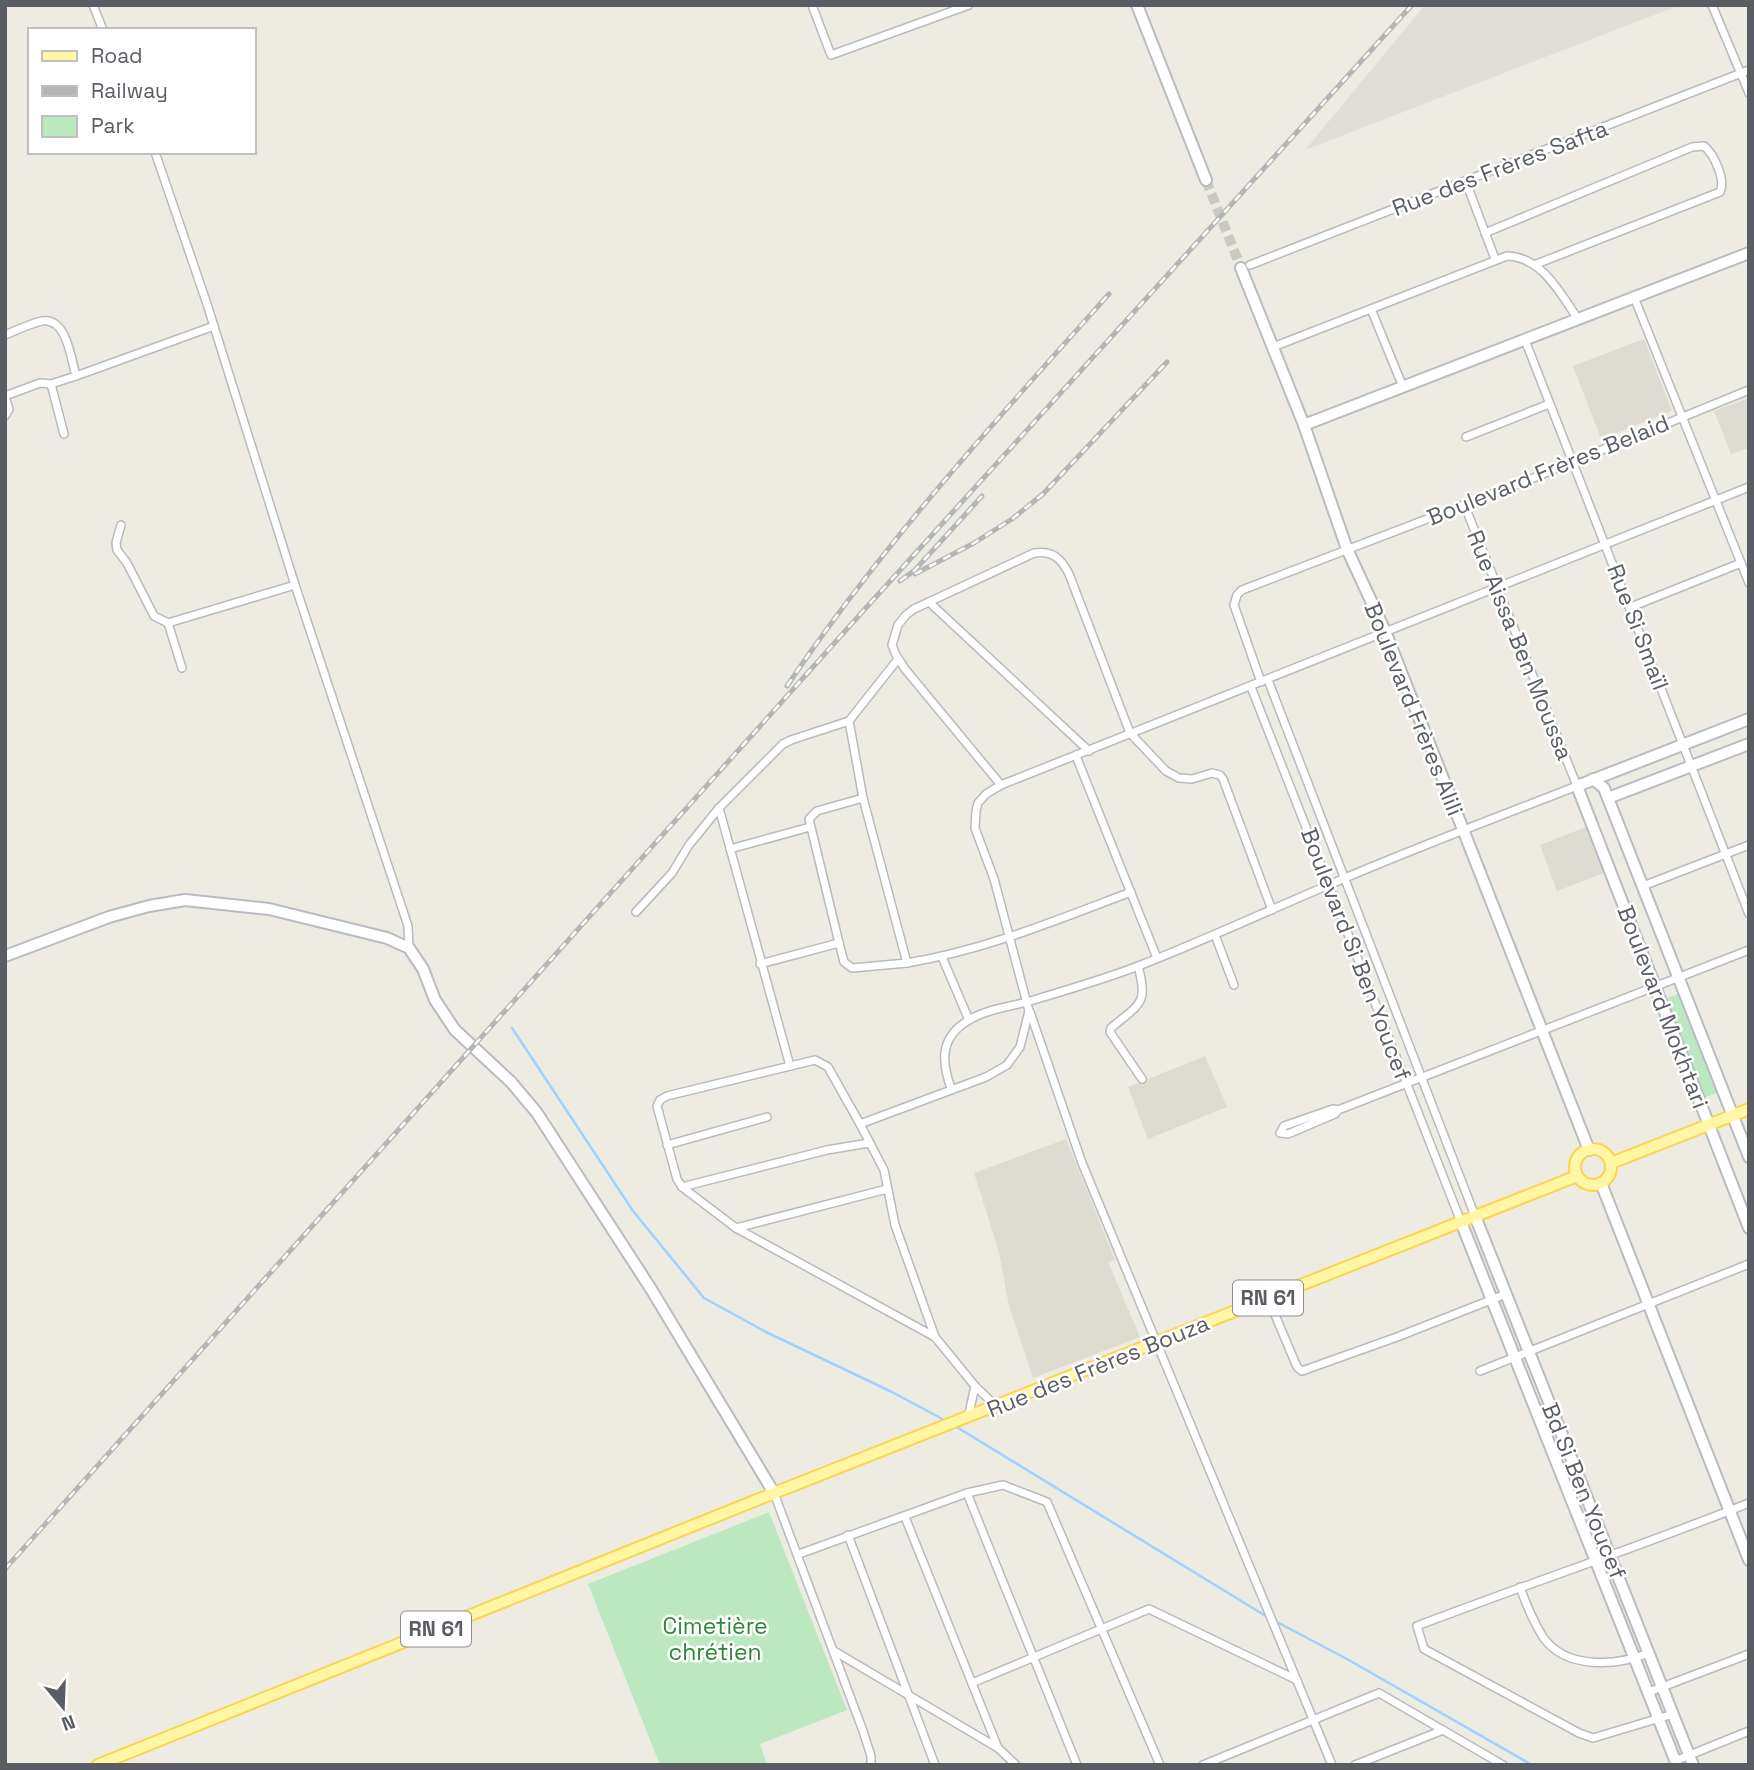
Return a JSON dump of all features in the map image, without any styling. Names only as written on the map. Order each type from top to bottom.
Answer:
[{"type":"main road","points":[[1137,5],[1206,180]]},
{"type":"main road","points":[[1304,425],[1748,255]]},
{"type":"main road","name":"Boulevard Frères Alili","points":[[1246,266],[1347,549],[1385,631],[1589,1150]]},
{"type":"main road","points":[[1577,786],[1749,719]]},
{"type":"main road","points":[[1608,798],[1749,744]]},
{"type":"main road","name":"Boulevard Mokhtari","points":[[1593,779],[1604,788],[1749,1157]]},
{"type":"main road","name":"Boulevard Mokhtari","points":[[1577,786],[1749,1228]]},
{"type":"main road","points":[[5,956],[109,917],[185,900],[269,909],[387,938],[409,948],[423,969],[435,1000],[455,1030],[511,1082],[537,1113],[651,1289],[774,1493]]},
{"type":"main road","points":[[1611,1163],[1749,1109]]},
{"type":"main road","points":[[1589,1150],[1600,1151],[1611,1163],[1610,1174],[1601,1183],[1590,1185],[1577,1176],[1575,1170],[1578,1157],[1589,1150]]},
{"type":"main road","name":"Rue des Frères Bouza","points":[[774,1493],[1577,1176]]},
{"type":"main road","points":[[1601,1183],[1749,1560]]},
{"type":"main road","name":"Bd Si Ben Youcef","points":[[1475,1216],[1692,1760]]},
{"type":"main road","name":"Bd Si Ben Youcef","points":[[1461,1222],[1676,1763]]},
{"type":"main road","points":[[1568,1489],[1581,1485]]},
{"type":"main road","name":"RN 61","points":[[97,1765],[774,1493]]},
{"type":"street","points":[[93,5],[102,28]]},
{"type":"street","points":[[811,5],[831,55],[969,5]]},
{"type":"street","points":[[1712,5],[1745,72],[1749,93]]},
{"type":"street","name":"Rue des Frères Safta","points":[[1246,266],[1745,72]]},
{"type":"street","points":[[1485,233],[1692,147],[1704,146],[1711,152],[1722,184],[1720,192],[1534,265]]},
{"type":"street","points":[[156,154],[408,926],[409,948]]},
{"type":"street","points":[[1466,182],[1495,259]]},
{"type":"street","points":[[1273,347],[1495,259],[1512,256],[1534,265],[1546,275],[1577,319]]},
{"type":"street","points":[[1634,297],[1749,583]]},
{"type":"street","points":[[1371,309],[1404,387]]},
{"type":"street","points":[[5,335],[41,321],[58,325],[63,332],[76,376]]},
{"type":"street","points":[[5,416],[9,409],[5,396],[40,383],[51,384],[76,376],[214,326]]},
{"type":"street","name":"Rue Si Smaïl","points":[[1525,340],[1749,914]]},
{"type":"street","points":[[51,384],[64,434]]},
{"type":"street","name":"Boulevard Frères Belaid","points":[[1265,681],[1235,610],[1234,602],[1242,590],[1749,390]]},
{"type":"street","points":[[1466,437],[1549,404]]},
{"type":"street","points":[[1332,1765],[1082,1163],[1027,1002],[994,879],[975,828],[975,811],[978,803],[997,787],[1749,487]]},
{"type":"street","name":"Rue Aissa Ben Moussa","points":[[1464,504],[1577,786]]},
{"type":"street","points":[[121,525],[116,542],[117,550],[127,563],[154,616],[168,623],[295,585]]},
{"type":"street","points":[[997,787],[898,659],[892,645],[898,625],[915,609],[1034,553],[1054,555],[1069,573],[1130,733],[1166,771],[1179,778],[1192,779],[1213,773],[1220,775],[1272,910]]},
{"type":"street","points":[[1631,607],[1741,563]]},
{"type":"street","points":[[929,602],[1089,751]]},
{"type":"street","points":[[168,623],[182,668]]},
{"type":"street","points":[[636,912],[672,873],[689,845],[719,808],[783,744],[849,721],[898,659]]},
{"type":"street","name":"Boulevard Si Ben Youcef","points":[[1265,681],[1475,1216]]},
{"type":"street","name":"Boulevard Si Ben Youcef","points":[[1251,687],[1461,1222]]},
{"type":"street","points":[[849,721],[863,798],[907,963]]},
{"type":"street","points":[[1076,756],[1157,958]]},
{"type":"street","points":[[951,1088],[943,1055],[958,1028],[969,1020],[1138,966],[1344,878],[1577,786]]},
{"type":"street","points":[[863,798],[817,811],[810,816],[810,827],[844,962],[852,968],[942,957],[1009,939],[1130,892]]},
{"type":"street","points":[[719,808],[790,1066]]},
{"type":"street","points":[[730,849],[810,827]]},
{"type":"street","points":[[1643,886],[1749,845]]},
{"type":"street","points":[[1215,935],[1234,985]]},
{"type":"street","points":[[760,964],[839,943]]},
{"type":"street","points":[[1338,1110],[1335,1114],[1288,1134],[1280,1133],[1284,1126],[1333,1109],[1338,1110],[1422,1079],[1749,950]]},
{"type":"street","points":[[942,957],[969,1020]]},
{"type":"street","points":[[1138,966],[1144,990],[1140,1004],[1111,1028],[1110,1032],[1142,1079]]},
{"type":"street","points":[[860,1124],[986,1077],[1007,1065],[1020,1047],[1030,1011]]},
{"type":"street","points":[[935,1337],[736,1228],[682,1186],[677,1180],[657,1110],[663,1097],[814,1060],[824,1063],[881,1162],[906,1261],[935,1337],[996,1407]]},
{"type":"street","points":[[667,1145],[767,1118]]},
{"type":"street","points":[[682,1186],[827,1150],[869,1143]]},
{"type":"street","points":[[736,1228],[887,1189]]},
{"type":"street","points":[[1480,1371],[1749,1264]]},
{"type":"street","points":[[1268,1298],[1297,1367],[1302,1370],[1397,1337],[1506,1294]]},
{"type":"street","points":[[964,1419],[975,1386]]},
{"type":"street","points":[[799,1554],[967,1493],[1003,1485],[1048,1502],[1160,1765]]},
{"type":"street","points":[[774,1493],[799,1554],[873,1765]]},
{"type":"street","points":[[967,1493],[1077,1765]]},
{"type":"street","points":[[1673,1714],[1593,1738],[1579,1733],[1423,1648],[1417,1626],[1749,1503]]},
{"type":"street","points":[[905,1517],[998,1748]]},
{"type":"street","points":[[848,1535],[935,1765]]},
{"type":"street","points":[[1520,1587],[1544,1639],[1559,1653],[1586,1662],[1606,1664],[1635,1659],[1649,1653]]},
{"type":"street","points":[[972,1683],[1149,1609],[1297,1680]]},
{"type":"street","points":[[834,1651],[998,1748],[1016,1765]]},
{"type":"street","points":[[1649,1692],[1749,1654]]},
{"type":"street","points":[[1203,1765],[1380,1693],[1503,1765]]},
{"type":"street","points":[[1355,1765],[1443,1730]]},
{"type":"street","points":[[1676,1763],[1692,1760],[1749,1731]]},
{"type":"shaded area","points":[[1425,5],[1680,5],[1305,150]]},
{"type":"shaded area","points":[[1644,339],[1672,411],[1601,439],[1573,366]]},
{"type":"shaded area","points":[[1749,398],[1749,448],[1731,454],[1714,411]]},
{"type":"shaded area","points":[[1586,827],[1604,873],[1557,891],[1540,845]]},
{"type":"shaded area","points":[[1205,1056],[1227,1107],[1148,1139],[1128,1087]]},
{"type":"shaded area","points":[[1066,1139],[1115,1260],[1108,1262],[1140,1337],[1033,1378],[1009,1306],[999,1252],[974,1173]]},
{"type":"green space","points":[[1678,994],[1717,1093],[1703,1098],[1664,999]]},
{"type":"green space","name":"Cimetière chrétien","points":[[769,1512],[847,1710],[760,1744],[767,1765],[660,1765],[588,1584]]},
{"type":"waterway","points":[[512,1028],[633,1211],[704,1298],[766,1332],[946,1421]]},
{"type":"waterway","points":[[955,1426],[1269,1618]]},
{"type":"waterway","points":[[1275,1621],[1532,1765]]},
{"type":"tunnel","points":[[1206,180],[1241,268]]},
{"type":"railway","points":[[5,1569],[864,610],[1412,5]]},
{"type":"railway","points":[[787,686],[823,634],[941,484],[1109,294]]},
{"type":"railway","points":[[915,574],[974,543],[1012,519],[1043,494],[1167,362]]},
{"type":"railway","points":[[900,581],[915,570],[982,496]]}]
